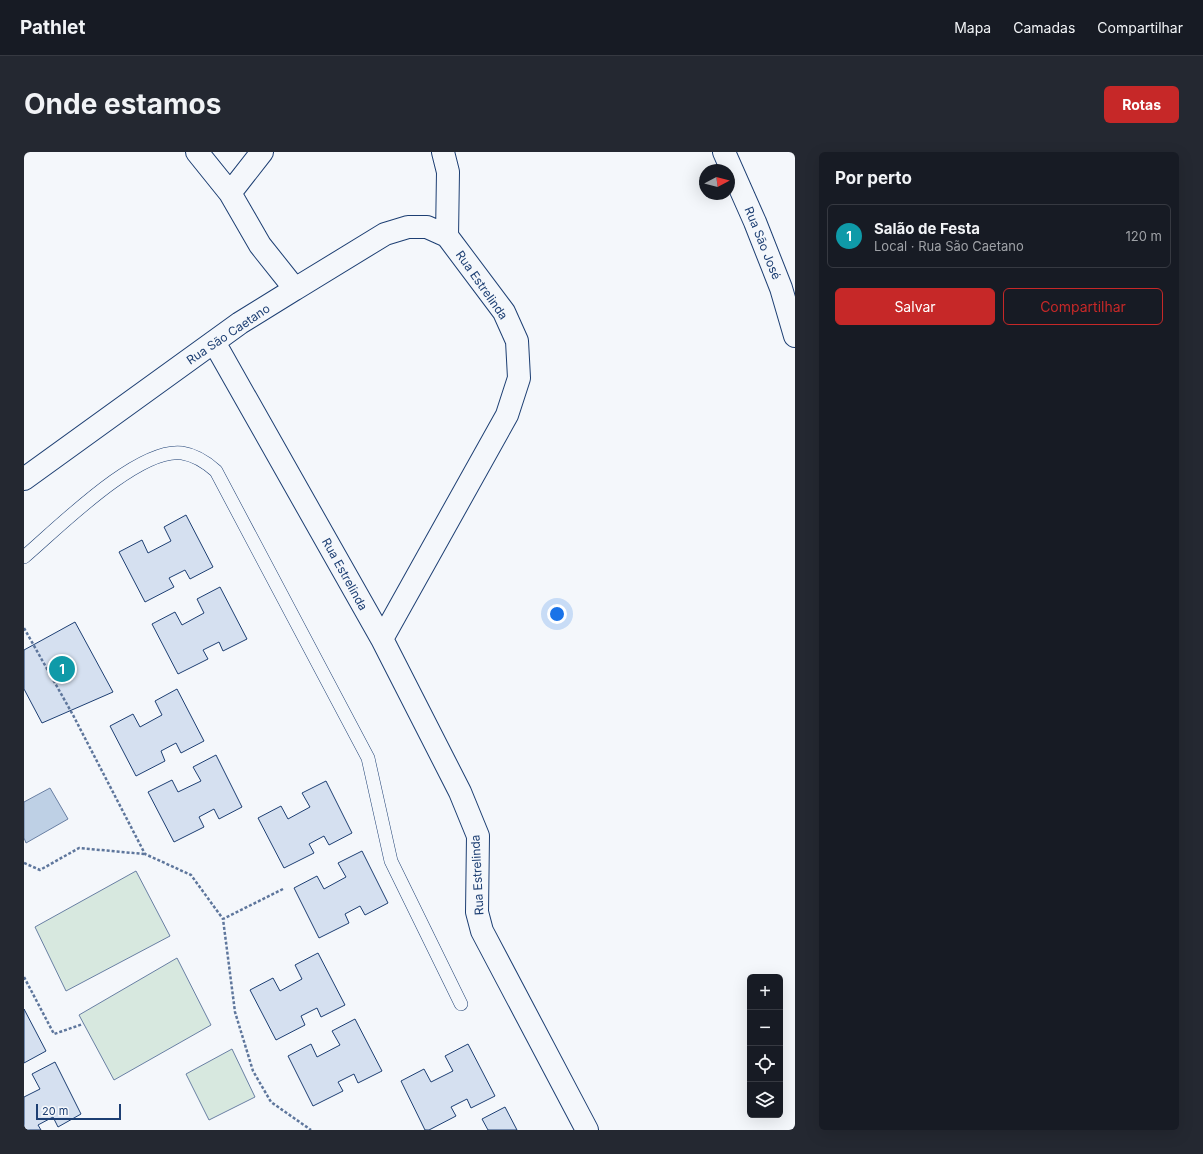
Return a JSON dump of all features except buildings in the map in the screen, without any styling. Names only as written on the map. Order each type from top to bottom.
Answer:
[{"type":"street","points":[[197,152],[230,193],[260,245],[295,289],[385,234],[408,227],[427,227],[448,236],[448,172],[443,152]]},
{"type":"street","points":[[230,193],[262,152]]},
{"type":"street","name":"Rua São José","points":[[724,152],[755,222],[781,288],[795,336]]},
{"type":"street","name":"Rua Estrelinda","points":[[382,639],[507,414],[519,378],[517,341],[504,312],[448,236]]},
{"type":"street","name":"Rua São Caetano","points":[[24,479],[240,323],[295,289]]},
{"type":"street","name":"Rua Estrelinda","points":[[214,342],[382,639],[460,792],[478,836],[477,912],[482,931],[588,1130]]},
{"type":"lane","points":[[24,557],[102,490],[135,467],[158,456],[181,453],[204,460],[216,471],[368,758],[374,777],[391,861],[461,1004]]},
{"type":"path","points":[[24,628],[73,715],[145,854]]},
{"type":"path","points":[[24,863],[40,870],[79,848],[145,854],[191,875],[223,919],[234,1012],[253,1071],[271,1102],[311,1130]]},
{"type":"path","points":[[223,919],[283,889]]},
{"type":"path","points":[[24,977],[54,1034],[84,1024]]},
{"type":"shaded area","points":[[136,871],[170,936],[66,991],[35,927]]},
{"type":"shaded area","points":[[177,958],[211,1025],[114,1080],[79,1015]]},
{"type":"shaded area","points":[[232,1049],[255,1097],[209,1120],[186,1074]]},
{"type":"water","points":[[50,788],[68,819],[26,843],[24,838],[24,802]]},
{"type":"place","name":"Salão de Festa","points":[[62,669]]}]
